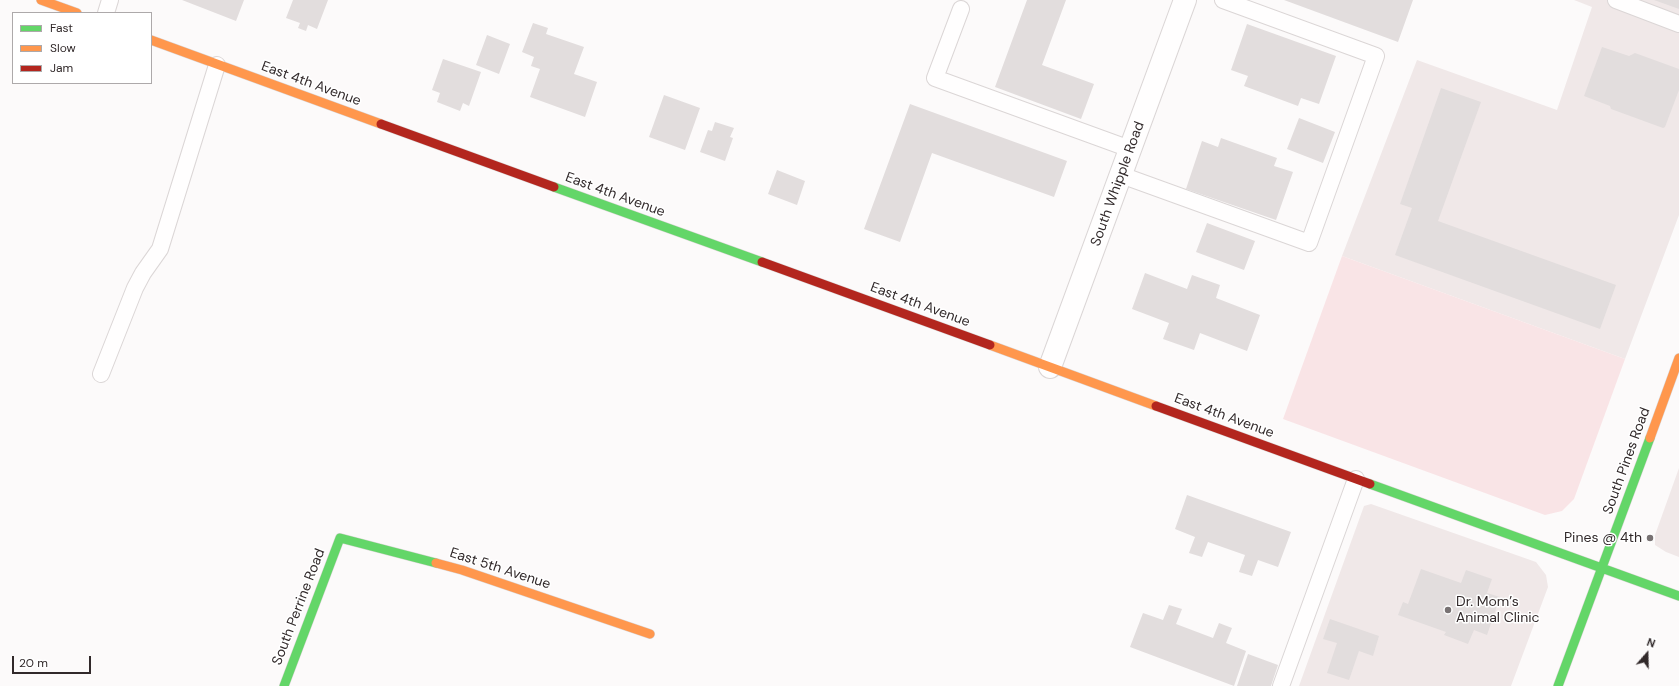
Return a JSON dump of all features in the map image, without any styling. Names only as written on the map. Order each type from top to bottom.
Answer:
[{"type":"street","points":[[41,0],[74,12]]},
{"type":"street","name":"South Whipple Road","points":[[1050,367],[1185,0]]},
{"type":"street","name":"East 4th Avenue","points":[[152,40],[1679,596]]},
{"type":"street","name":"South Pines Road","points":[[1558,686],[1679,358]]},
{"type":"street","name":"East 5th Avenue","points":[[340,538],[462,570],[650,634]]},
{"type":"street","name":"South Perrine Road","points":[[284,686],[340,538]]},
{"type":"lane","points":[[106,12],[110,0]]},
{"type":"lane","points":[[1121,175],[1309,243],[1376,56],[1223,0]]},
{"type":"lane","points":[[1616,0],[1679,24]]},
{"type":"lane","points":[[961,9],[934,78],[1130,149]]},
{"type":"lane","points":[[101,374],[135,288],[143,273],[160,249],[217,65]]},
{"type":"lane","points":[[1281,686],[1356,479]]},
{"type":"shaded area","points":[[1574,0],[1679,0],[1679,215],[1625,359],[1342,256],[1417,60],[1557,110],[1592,7]]},
{"type":"shaded area","points":[[1342,256],[1625,359],[1574,499],[1562,511],[1545,515],[1283,419]]},
{"type":"shaded area","points":[[1679,468],[1679,557],[1666,552],[1655,545],[1655,535]]},
{"type":"shaded area","points":[[1371,504],[1536,562],[1546,575],[1548,587],[1511,686],[1299,686],[1364,506]]},
{"type":"building","points":[[182,0],[244,0],[236,21]]},
{"type":"building","points":[[293,0],[328,0],[317,29],[308,25],[306,31],[298,28],[300,23],[286,18]]},
{"type":"building","points":[[1027,0],[1066,0],[1042,65],[1094,84],[1081,119],[995,87]]},
{"type":"building","points":[[1284,0],[1413,0],[1398,42]]},
{"type":"building","points":[[1654,0],[1679,0],[1679,9]]},
{"type":"building","points":[[533,23],[548,28],[546,34],[584,47],[574,74],[597,82],[585,117],[530,97],[540,69],[531,66],[534,57],[522,52]]},
{"type":"building","points":[[1247,24],[1336,56],[1319,104],[1301,98],[1298,106],[1244,86],[1248,76],[1231,70]]},
{"type":"building","points":[[487,35],[510,44],[499,74],[476,65]]},
{"type":"building","points":[[1602,47],[1629,56],[1635,53],[1679,69],[1679,90],[1665,127],[1663,128],[1611,109],[1610,106],[1584,96]]},
{"type":"building","points":[[443,59],[481,72],[469,106],[463,103],[460,111],[437,102],[440,93],[432,90]]},
{"type":"building","points":[[1441,88],[1481,102],[1438,221],[1616,285],[1600,329],[1395,255],[1412,208],[1400,204]]},
{"type":"building","points":[[664,95],[700,108],[685,150],[649,137]]},
{"type":"building","points":[[910,104],[1067,161],[1054,197],[932,153],[900,242],[864,229]]},
{"type":"building","points":[[1299,118],[1335,132],[1323,163],[1287,149]]},
{"type":"building","points":[[715,122],[734,128],[730,137],[733,138],[725,161],[700,152],[708,130],[712,131]]},
{"type":"building","points":[[1221,138],[1277,158],[1274,166],[1293,172],[1276,220],[1186,189],[1202,141],[1218,147]]},
{"type":"building","points":[[777,170],[805,181],[797,205],[768,194]]},
{"type":"building","points":[[1207,223],[1255,241],[1244,270],[1196,252]]},
{"type":"building","points":[[1145,273],[1187,289],[1192,275],[1220,285],[1216,298],[1260,315],[1247,351],[1200,333],[1194,350],[1163,339],[1169,323],[1132,309]]},
{"type":"building","points":[[1187,495],[1291,532],[1278,567],[1258,560],[1252,576],[1239,572],[1245,555],[1208,542],[1202,557],[1189,553],[1195,537],[1175,529]]},
{"type":"building","name":"Dr. Mom’s Animal Clinic","points":[[1421,569],[1461,583],[1466,570],[1492,579],[1487,593],[1500,597],[1487,635],[1474,630],[1468,644],[1444,635],[1446,632],[1398,615],[1403,602],[1408,604]]},
{"type":"building","points":[[1169,605],[1182,609],[1176,624],[1213,638],[1219,623],[1232,628],[1226,643],[1246,651],[1234,686],[1130,647],[1143,613],[1163,620]]},
{"type":"building","points":[[1330,619],[1379,636],[1373,656],[1359,651],[1349,680],[1327,673],[1337,643],[1323,639]]},
{"type":"building","points":[[1248,654],[1278,665],[1271,686],[1237,686]]},
{"type":"traffic: fast","points":[[554,187],[762,262]]},
{"type":"traffic: fast","points":[[1558,686],[1650,438]]},
{"type":"traffic: fast","points":[[1370,484],[1679,596]]},
{"type":"traffic: fast","points":[[284,686],[340,538],[436,563]]},
{"type":"traffic: slow","points":[[41,0],[74,12]]},
{"type":"traffic: slow","points":[[152,40],[381,124]]},
{"type":"traffic: slow","points":[[990,345],[1156,406]]},
{"type":"traffic: slow","points":[[1650,438],[1679,358]]},
{"type":"traffic: slow","points":[[436,563],[462,570],[650,634]]},
{"type":"traffic: jam","points":[[381,124],[554,187]]},
{"type":"traffic: jam","points":[[762,262],[990,345]]},
{"type":"traffic: jam","points":[[1156,406],[1370,484]]},
{"type":"place","name":"Pines @ 4th","points":[[1650,538]]},
{"type":"place","name":"Dr. Mom’s Animal Clinic","points":[[1448,610]]}]
